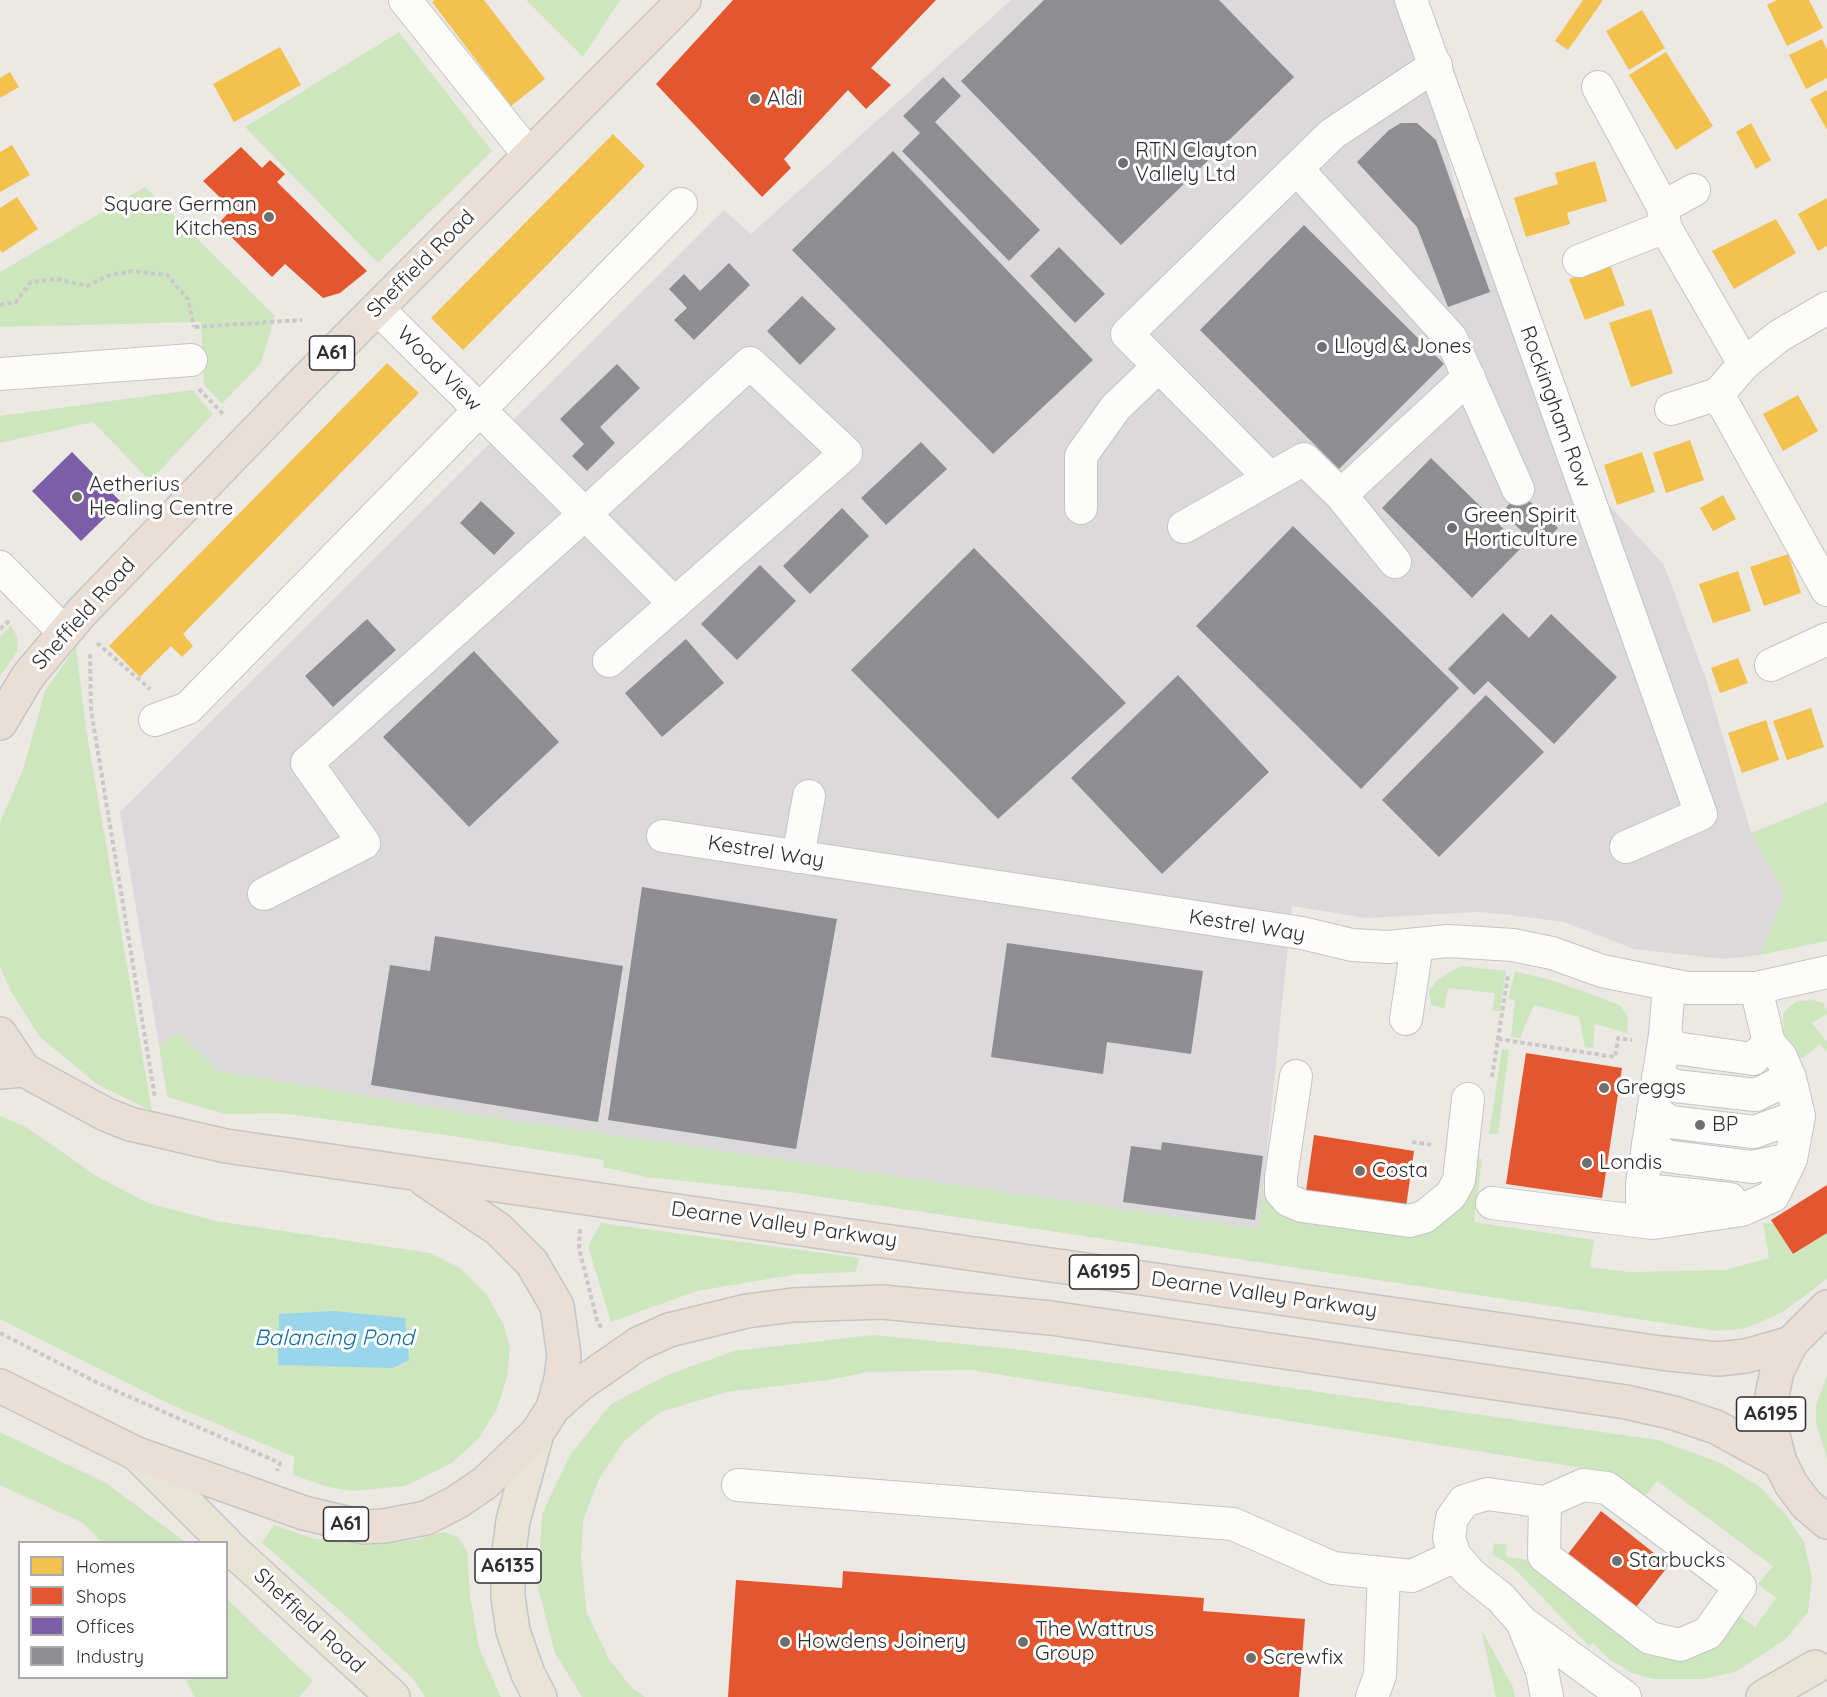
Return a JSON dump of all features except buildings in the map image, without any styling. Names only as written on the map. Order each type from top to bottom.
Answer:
[{"type":"highway","name":"Sheffield Road","points":[[0,723],[28,676],[78,627],[248,441],[684,0]]},
{"type":"highway","points":[[0,1034],[12,1071]]},
{"type":"highway","name":"Dearne Valley Parkway","points":[[12,1071],[105,1114],[160,1133],[226,1146],[1661,1353],[1718,1359],[1746,1356],[1791,1343]]},
{"type":"highway","points":[[416,1174],[498,1229],[532,1263],[546,1284],[556,1306],[564,1355],[561,1379],[545,1421]]},
{"type":"highway","name":"A6195","points":[[545,1421],[579,1385],[638,1344],[669,1330],[705,1319],[793,1305],[882,1302],[1051,1318],[1626,1402],[1674,1413],[1716,1427],[1779,1462]]},
{"type":"highway","name":"A6195","points":[[1826,1522],[1806,1504],[1791,1484],[1779,1462],[1772,1432],[1771,1401],[1777,1371],[1791,1343],[1827,1307]]},
{"type":"highway","name":"A61","points":[[0,1386],[136,1454],[343,1524],[384,1526],[426,1518],[458,1502],[485,1483],[545,1421]]},
{"type":"main road","name":"A6135","points":[[540,1697],[528,1674],[513,1631],[508,1587],[508,1559],[513,1521],[545,1421]]},
{"type":"main road","name":"Sheffield Road","points":[[136,1454],[224,1541]]},
{"type":"main road","name":"Sheffield Road","points":[[228,1545],[393,1697]]},
{"type":"main road","points":[[1762,1697],[1815,1671]]},
{"type":"street","points":[[405,0],[529,155]]},
{"type":"street","name":"Rockingham Row","points":[[1411,0],[1701,814],[1626,847]]},
{"type":"street","points":[[1270,478],[1128,334],[1332,134],[1436,65]]},
{"type":"street","points":[[1598,87],[1664,217],[1744,364]]},
{"type":"street","points":[[1297,169],[1451,338],[1518,489]]},
{"type":"street","points":[[1579,261],[1664,217],[1694,190]]},
{"type":"street","points":[[166,717],[188,708],[681,204]]},
{"type":"street","name":"Wood View","points":[[377,308],[674,603]]},
{"type":"street","points":[[1671,409],[1718,394],[1744,364],[1779,336],[1827,309]]},
{"type":"street","points":[[0,374],[191,360]]},
{"type":"street","points":[[264,894],[364,843],[307,763],[750,363],[846,453],[609,661]]},
{"type":"street","points":[[1081,508],[1081,456],[1116,407],[1159,366]]},
{"type":"street","points":[[1341,495],[1468,377]]},
{"type":"street","points":[[1718,394],[1827,590]]},
{"type":"street","points":[[1184,527],[1304,459],[1341,495],[1395,562]]},
{"type":"street","points":[[0,567],[78,627]]},
{"type":"street","points":[[1771,665],[1827,639]]},
{"type":"street","points":[[798,857],[809,796]]},
{"type":"street","name":"Kestrel Way","points":[[663,836],[1302,933],[1352,945],[1417,945],[1448,941],[1513,945],[1552,953],[1602,971],[1669,986],[1721,990],[1756,988],[1827,972]]},
{"type":"street","points":[[1406,1019],[1417,945]]},
{"type":"street","points":[[1653,1223],[1642,1206],[1642,1184],[1664,1040],[1669,986]]},
{"type":"street","points":[[1492,1203],[1653,1223],[1742,1210],[1773,1196],[1791,1159],[1799,1116],[1790,1078],[1781,1057],[1769,1044],[1756,988]]},
{"type":"street","points":[[1664,1040],[1675,1048],[1753,1059],[1769,1044]]},
{"type":"street","points":[[1296,1076],[1281,1177],[1281,1192],[1288,1200],[1302,1206],[1409,1221],[1424,1217],[1451,1195],[1459,1180],[1468,1099]]},
{"type":"street","points":[[1658,1077],[1675,1086],[1756,1095],[1790,1078]]},
{"type":"street","points":[[1653,1110],[1671,1122],[1754,1131],[1799,1116]]},
{"type":"street","points":[[1648,1143],[1666,1156],[1752,1167],[1791,1159]]},
{"type":"street","points":[[1642,1184],[1655,1191],[1719,1200],[1773,1196]]},
{"type":"street","points":[[738,1485],[1233,1524],[1333,1568],[1412,1576],[1455,1556]]},
{"type":"street","points":[[1545,1502],[1544,1556],[1650,1638],[1680,1645],[1708,1633],[1740,1587],[1607,1488],[1583,1485],[1545,1502],[1487,1494],[1464,1501],[1452,1518],[1449,1538],[1455,1556],[1522,1622],[1625,1697]]},
{"type":"street","points":[[1372,1697],[1380,1675],[1384,1573]]},
{"type":"street","points":[[1522,1622],[1542,1671],[1547,1697]]},
{"type":"path","points":[[0,305],[16,302],[31,282],[57,279],[87,285],[107,276],[132,271],[167,275],[188,300],[194,327],[191,360],[199,388],[248,441]]},
{"type":"path","points":[[194,327],[302,321]]},
{"type":"path","points":[[78,627],[166,717]]},
{"type":"path","points":[[78,627],[160,1133]]},
{"type":"path","points":[[1498,1039],[1615,1058],[1618,1038],[1664,1040]]},
{"type":"path","points":[[585,1196],[579,1248],[597,1320],[618,1358]]},
{"type":"shaded area","points":[[1011,0],[1395,0],[1439,122],[1464,219],[1502,206],[1609,505],[1664,565],[1706,679],[1751,833],[1785,894],[1760,955],[1724,959],[1634,949],[1564,922],[1503,914],[1478,912],[1366,918],[1292,906],[1259,1229],[509,1120],[218,1071],[179,1033],[159,1045],[120,812],[724,210],[751,234]]},
{"type":"green space","points":[[526,0],[620,0],[583,57]]},
{"type":"green space","points":[[399,32],[492,151],[378,263],[245,127]]},
{"type":"green space","points":[[145,187],[275,316],[261,363],[222,404],[204,385],[201,322],[0,327],[0,272]]},
{"type":"green space","points":[[192,390],[213,414],[150,481],[93,422],[0,443],[0,416]]},
{"type":"green space","points":[[11,625],[18,639],[17,652],[0,676],[0,637]]},
{"type":"green space","points":[[76,647],[86,728],[152,1111],[98,1085],[40,1037],[13,995],[0,967],[0,822],[23,770],[45,691]]},
{"type":"green space","points":[[1827,802],[1827,941],[1760,955],[1785,894],[1751,833]]},
{"type":"green space","points":[[1461,966],[1506,971],[1500,1011],[1492,1011],[1495,993],[1448,988],[1444,1009],[1431,1005],[1429,991],[1437,980]]},
{"type":"green space","points":[[1515,971],[1551,980],[1620,1005],[1628,1017],[1627,1033],[1595,1024],[1593,1048],[1585,1047],[1579,1017],[1534,1005],[1520,1038],[1511,1037],[1515,1000],[1508,999]]},
{"type":"green space","points":[[1813,1000],[1823,1003],[1827,1011],[1827,1014],[1812,1023],[1827,1042],[1827,1052],[1820,1044],[1802,1059],[1776,1034],[1775,1030],[1784,1028],[1783,1014],[1789,1007],[1797,1001]]},
{"type":"green space","points":[[179,1033],[218,1071],[509,1120],[1259,1229],[1263,1190],[1270,1199],[1416,1231],[1472,1159],[1482,1159],[1474,1222],[1594,1240],[1590,1267],[1630,1272],[1725,1270],[1769,1258],[1763,1223],[1774,1224],[1793,1254],[1827,1233],[1827,1279],[1783,1312],[1746,1328],[1718,1331],[796,1193],[646,1177],[603,1167],[604,1160],[446,1135],[280,1113],[225,1114],[167,1097],[159,1045]]},
{"type":"green space","points":[[1502,1049],[1509,1050],[1498,1134],[1489,1134]]},
{"type":"green space","points":[[0,1116],[26,1127],[98,1177],[148,1203],[216,1221],[430,1253],[460,1268],[486,1294],[504,1325],[510,1348],[507,1377],[497,1409],[479,1438],[452,1463],[405,1486],[352,1491],[328,1487],[293,1475],[294,1457],[163,1401],[0,1319]]},
{"type":"green space","points":[[601,1223],[860,1258],[855,1272],[798,1274],[697,1291],[611,1322],[588,1246]]},
{"type":"green space","points":[[873,1335],[1023,1350],[1658,1440],[1721,1463],[1760,1487],[1786,1515],[1804,1542],[1812,1578],[1808,1612],[1785,1640],[1735,1672],[1704,1679],[1653,1679],[1632,1673],[1609,1659],[1593,1643],[1589,1646],[1513,1567],[1492,1554],[1494,1543],[1507,1545],[1506,1557],[1531,1560],[1633,1642],[1736,1613],[1755,1627],[1776,1598],[1758,1584],[1773,1566],[1657,1481],[1644,1498],[1614,1473],[971,1370],[868,1372],[828,1380],[727,1392],[660,1412],[624,1441],[599,1479],[583,1520],[581,1559],[587,1613],[609,1659],[631,1687],[645,1697],[582,1697],[555,1653],[538,1588],[542,1514],[570,1455],[611,1404],[670,1374],[734,1351]]},
{"type":"green space","points":[[1827,1375],[1827,1459],[1816,1423],[1816,1405]]},
{"type":"green space","points":[[0,1432],[106,1483],[184,1541],[101,1541],[83,1523],[0,1485]]},
{"type":"green space","points":[[274,1525],[315,1539],[372,1545],[418,1539],[444,1532],[458,1537],[467,1551],[470,1596],[479,1648],[501,1697],[425,1697],[413,1679],[347,1617],[262,1543]]},
{"type":"green space","points":[[228,1600],[313,1681],[299,1697],[195,1697],[186,1679],[228,1679]]},
{"type":"green space","points":[[1481,1629],[1513,1687],[1515,1697],[1496,1697]]},
{"type":"water","name":"Balancing Pond","points":[[334,1311],[405,1318],[409,1360],[393,1368],[278,1365],[279,1314]]},
{"type":"place","name":"Aldi","points":[[755,99]]},
{"type":"place","name":"RTN Clayton Vallely Ltd","points":[[1123,163]]},
{"type":"place","name":"Square German Kitchens","points":[[269,217]]},
{"type":"place","name":"Lloyd & Jones","points":[[1322,347]]},
{"type":"place","name":"Aetherius Healing Centre","points":[[77,497]]},
{"type":"place","name":"Green Spirit Horticulture","points":[[1452,528]]},
{"type":"place","name":"Greggs","points":[[1604,1088]]},
{"type":"place","name":"BP","points":[[1700,1125]]},
{"type":"place","name":"Londis","points":[[1587,1163]]},
{"type":"place","name":"Costa","points":[[1360,1171]]},
{"type":"place","name":"Starbucks","points":[[1617,1561]]},
{"type":"place","name":"Howdens Joinery","points":[[785,1642]]},
{"type":"place","name":"The Wattrus Group","points":[[1023,1642]]},
{"type":"place","name":"Screwfix","points":[[1251,1658]]}]
